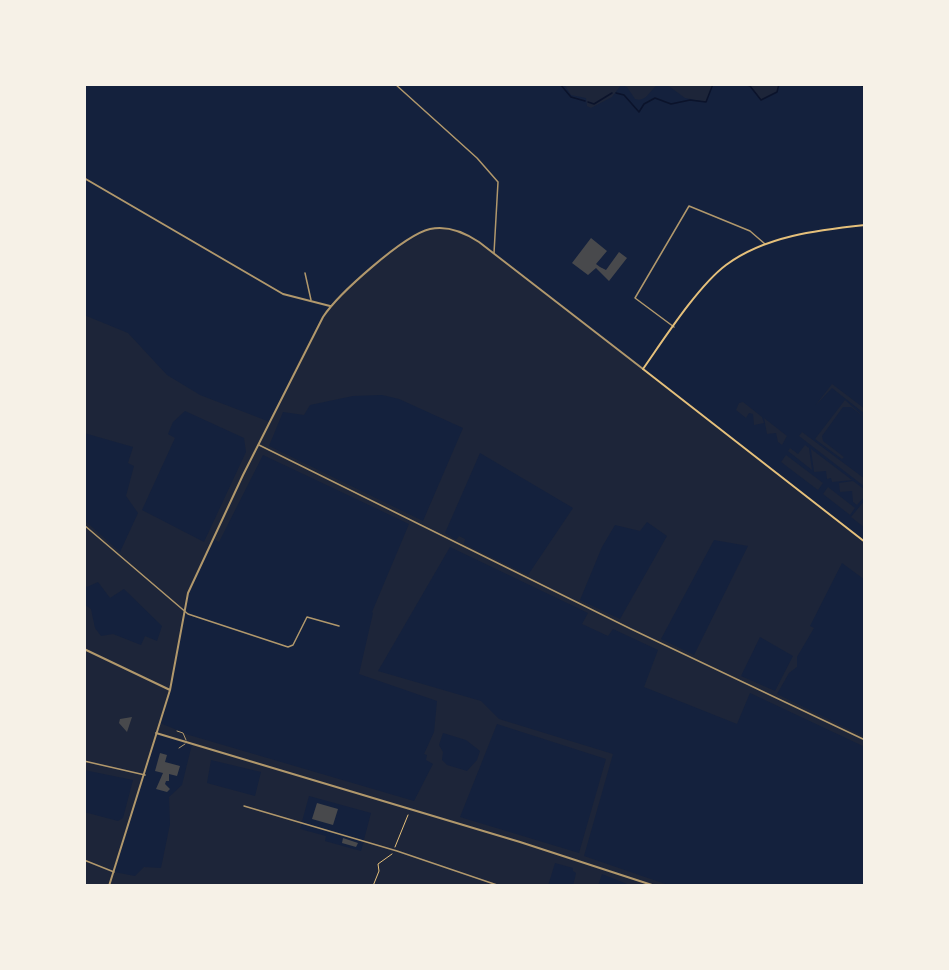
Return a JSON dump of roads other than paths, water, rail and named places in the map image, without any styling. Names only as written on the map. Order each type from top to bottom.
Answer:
[{"type":"main road","points":[[865,225],[810,232],[765,245],[744,254],[721,270],[643,369],[865,543]]},
{"type":"street","points":[[394,84],[477,158],[498,182],[494,253]]},
{"type":"street","points":[[84,178],[284,294],[330,306]]},
{"type":"street","points":[[674,327],[635,298],[689,206],[750,231],[759,236],[765,245]]},
{"type":"street","points":[[109,886],[170,690],[183,609],[213,537],[258,444],[330,306],[345,290],[413,236],[434,229],[456,230],[470,236],[494,253],[643,369]]},
{"type":"street","points":[[305,273],[311,300]]},
{"type":"street","points":[[258,444],[561,595],[865,741]]},
{"type":"street","points":[[84,525],[172,602],[193,616],[288,647],[293,645],[300,627],[308,616],[339,626]]},
{"type":"street","points":[[84,650],[170,690]]},
{"type":"street","points":[[156,733],[554,852],[655,886]]},
{"type":"street","points":[[84,761],[145,775]]},
{"type":"street","points":[[244,806],[397,851],[500,886]]},
{"type":"street","points":[[84,860],[114,872]]},
{"type":"street","points":[[485,886],[487,881]]},
{"type":"lane","points":[[177,731],[185,735],[186,742],[179,748]]},
{"type":"waterway","points":[[560,84],[571,97],[585,101]]},
{"type":"waterway","points":[[616,93],[624,95],[639,112],[644,104],[655,98],[671,104],[690,100],[706,102],[713,84]]},
{"type":"waterway","points":[[744,84],[750,86],[761,100],[777,92],[779,84]]},
{"type":"waterway","points":[[858,84],[865,87]]},
{"type":"waterway","points":[[588,102],[594,104],[612,93]]}]
